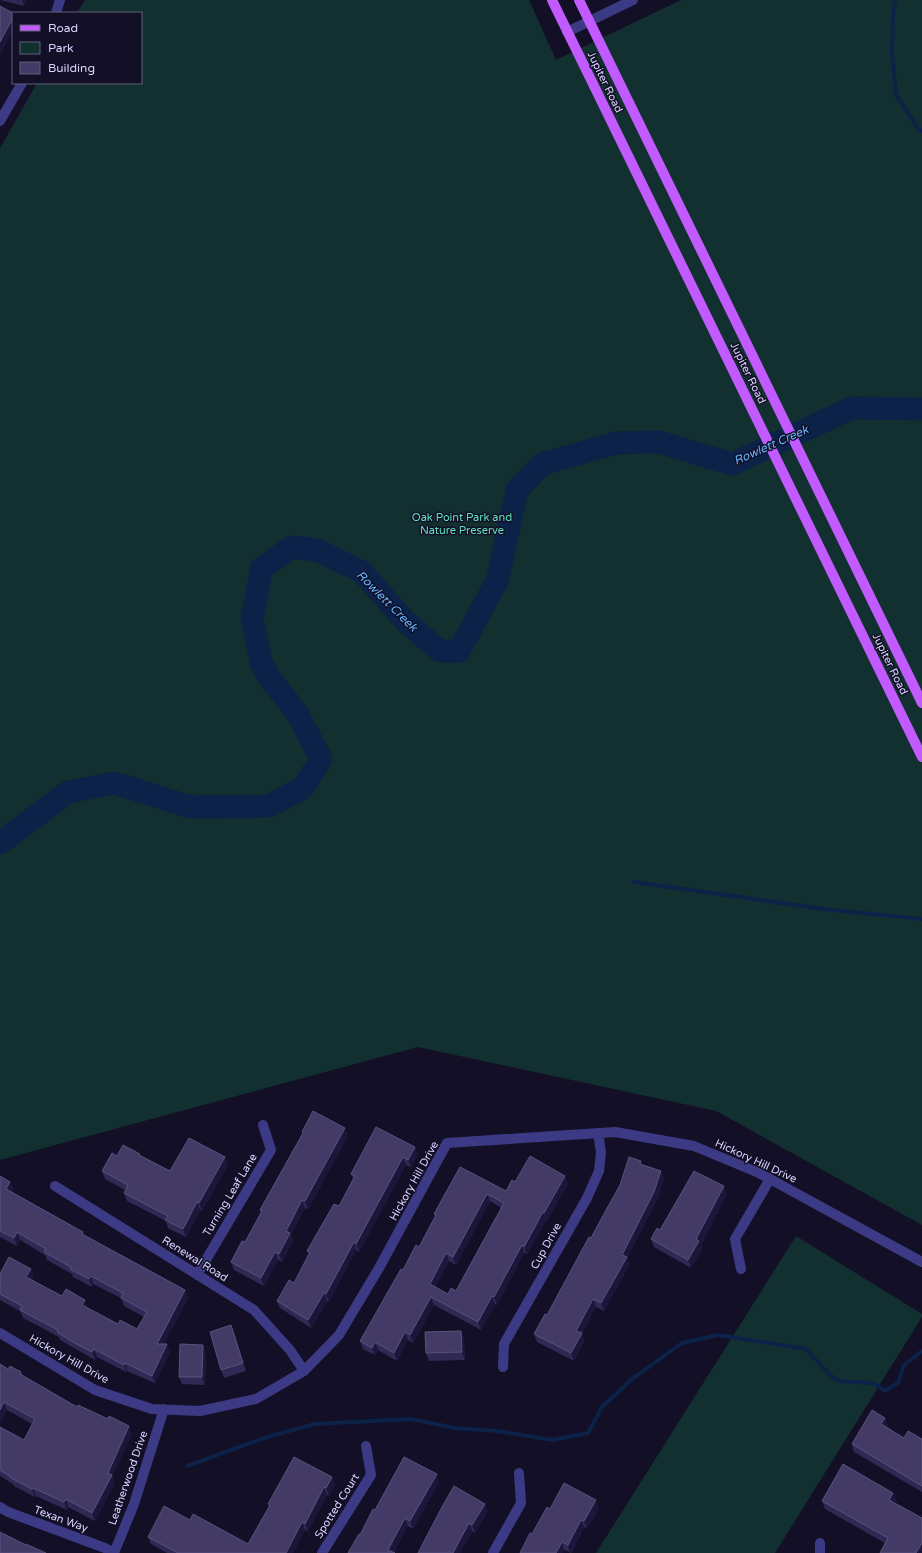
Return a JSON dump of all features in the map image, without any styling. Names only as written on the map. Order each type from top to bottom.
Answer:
[{"type":"main road","name":"Jupiter Road","points":[[552,0],[922,757]]},
{"type":"main road","name":"Jupiter Road","points":[[579,0],[922,703]]},
{"type":"street","points":[[56,12],[60,0]]},
{"type":"street","points":[[567,32],[588,20],[633,0]]},
{"type":"street","points":[[0,121],[21,84]]},
{"type":"street","name":"Turning Leaf Lane","points":[[197,1275],[271,1150],[263,1125]]},
{"type":"street","name":"Hickory Hill Drive","points":[[0,1333],[95,1390],[152,1409],[200,1411],[256,1398],[304,1372],[339,1335],[379,1268],[448,1143],[615,1132],[694,1146],[759,1173],[922,1262]]},
{"type":"street","name":"Cup Drive","points":[[503,1367],[504,1344],[587,1198],[599,1171],[601,1152],[598,1133]]},
{"type":"street","points":[[741,1269],[735,1240],[770,1179]]},
{"type":"street","name":"Renewal Road","points":[[55,1186],[254,1310],[290,1350],[304,1372]]},
{"type":"street","name":"Leatherwood Drive","points":[[114,1553],[134,1504],[164,1409]]},
{"type":"street","name":"Spotted Court","points":[[322,1553],[370,1475],[366,1446]]},
{"type":"street","points":[[493,1553],[521,1503],[519,1473]]},
{"type":"street","name":"Texan Way","points":[[0,1508],[114,1553]]},
{"type":"street","points":[[820,1542],[820,1553]]},
{"type":"green space","name":"Oak Point Park and Nature Preserve","points":[[85,0],[529,0],[556,60],[681,0],[922,0],[922,1225],[716,1111],[418,1047],[0,1160],[0,148],[36,84],[142,84],[142,12],[78,12]]},
{"type":"green space","points":[[796,1236],[922,1314],[922,1317],[775,1553],[596,1553]]},
{"type":"building","points":[[0,6],[12,12],[12,20],[0,42]]},
{"type":"building","points":[[313,1111],[345,1128],[305,1201],[302,1200],[286,1231],[290,1233],[279,1254],[275,1252],[261,1278],[231,1262],[242,1241],[245,1242],[262,1211],[260,1210],[303,1133],[302,1132]]},
{"type":"building","points":[[376,1127],[415,1147],[408,1160],[403,1157],[356,1244],[354,1242],[326,1294],[324,1293],[308,1320],[277,1301],[289,1280],[294,1283],[310,1252],[307,1251],[334,1204],[339,1206],[355,1176],[351,1174]]},
{"type":"building","points":[[189,1138],[225,1157],[199,1203],[197,1202],[183,1229],[165,1220],[168,1216],[124,1193],[128,1185],[102,1171],[112,1153],[117,1156],[123,1145],[170,1171]]},
{"type":"building","points":[[530,1156],[565,1176],[524,1247],[522,1245],[494,1297],[492,1296],[478,1322],[431,1297],[410,1335],[405,1332],[394,1353],[375,1342],[372,1348],[360,1341],[401,1269],[403,1270],[416,1245],[419,1247],[436,1215],[434,1214],[460,1167],[506,1191],[512,1180],[515,1182]],"holes":[[[487,1194],[504,1203],[456,1291],[451,1288],[448,1294],[430,1284],[446,1253],[453,1257]]]},
{"type":"building","points":[[629,1157],[641,1161],[640,1164],[661,1171],[654,1192],[622,1255],[627,1257],[601,1303],[593,1299],[576,1331],[582,1333],[571,1353],[534,1334],[545,1314],[547,1315],[589,1237],[591,1238],[620,1185]]},
{"type":"building","points":[[694,1171],[724,1186],[696,1239],[699,1241],[688,1260],[651,1239],[657,1228],[660,1230]]},
{"type":"building","points":[[0,1176],[10,1182],[6,1189],[83,1232],[82,1234],[185,1290],[157,1344],[167,1344],[152,1376],[125,1363],[124,1365],[94,1349],[92,1352],[71,1341],[57,1332],[58,1330],[20,1310],[22,1306],[0,1294],[0,1274],[9,1257],[31,1269],[26,1277],[62,1296],[66,1289],[85,1300],[82,1305],[118,1324],[120,1320],[137,1329],[147,1312],[121,1298],[123,1293],[91,1276],[89,1279],[70,1269],[71,1267],[44,1252],[46,1249],[17,1232],[14,1238],[0,1231]]},
{"type":"building","points":[[231,1325],[243,1363],[221,1370],[210,1332]]},
{"type":"building","points":[[461,1331],[462,1352],[426,1353],[425,1332]]},
{"type":"building","points":[[180,1344],[203,1345],[202,1377],[179,1377]]},
{"type":"building","points":[[0,1364],[8,1369],[10,1366],[21,1372],[20,1374],[77,1407],[78,1405],[108,1419],[109,1416],[129,1426],[108,1473],[112,1475],[92,1513],[66,1499],[64,1502],[33,1488],[32,1489],[11,1478],[0,1470],[0,1427],[24,1440],[35,1419],[4,1402],[0,1410]]},
{"type":"building","points":[[872,1410],[885,1418],[881,1424],[904,1438],[908,1431],[922,1439],[922,1486],[852,1444]]},
{"type":"building","points":[[294,1457],[332,1477],[326,1488],[324,1487],[305,1524],[302,1522],[286,1553],[178,1553],[148,1537],[164,1506],[190,1520],[193,1514],[248,1544],[270,1505],[268,1504]]},
{"type":"building","points":[[404,1457],[437,1474],[410,1521],[405,1518],[388,1550],[395,1553],[348,1553],[359,1534],[360,1535],[373,1509],[375,1510]]},
{"type":"building","points":[[843,1464],[893,1493],[889,1500],[922,1518],[922,1543],[916,1553],[880,1553],[888,1538],[822,1501]]},
{"type":"building","points":[[564,1483],[596,1500],[584,1521],[581,1520],[568,1545],[562,1542],[556,1553],[520,1553],[530,1533],[532,1534],[547,1507],[550,1509]]},
{"type":"building","points":[[454,1486],[485,1504],[472,1525],[469,1523],[453,1553],[418,1553],[442,1507]]},
{"type":"building","points":[[0,1532],[26,1545],[46,1553],[0,1553]]},
{"type":"waterway","points":[[895,0],[893,14],[892,53],[896,95],[919,130],[922,131]]},
{"type":"waterway","name":"Rowlett Creek","points":[[0,843],[68,792],[114,783],[191,807],[269,806],[303,788],[321,759],[297,713],[268,676],[261,662],[252,618],[262,568],[292,547],[317,550],[362,572],[405,621],[440,651],[459,651],[497,581],[517,490],[542,464],[616,443],[659,442],[732,464],[852,408],[922,409]]},
{"type":"waterway","points":[[634,882],[823,909],[922,919]]},
{"type":"waterway","points":[[187,1466],[267,1437],[315,1424],[411,1419],[455,1428],[497,1431],[553,1440],[588,1433],[602,1407],[632,1379],[682,1343],[718,1335],[806,1349],[830,1375],[839,1381],[874,1383],[885,1391],[898,1383],[904,1365],[922,1351]]}]
